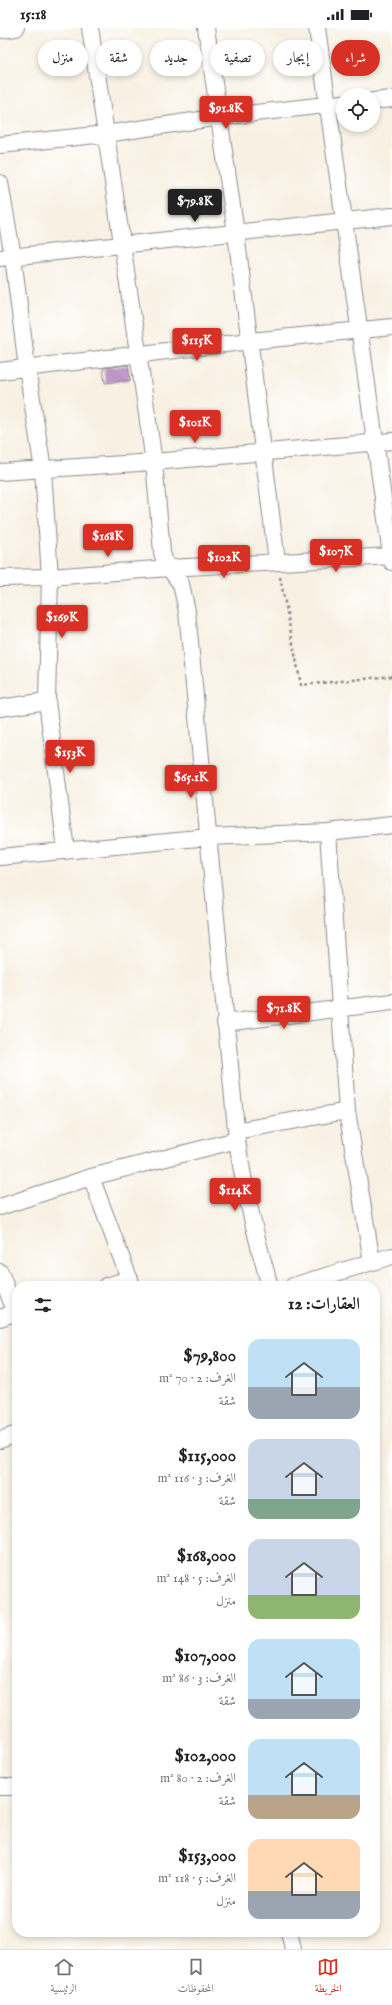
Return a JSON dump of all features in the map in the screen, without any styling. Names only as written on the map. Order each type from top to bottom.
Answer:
[{"type":"street","points":[[0,30],[16,28]]},
{"type":"street","points":[[90,28],[154,462],[162,552],[165,563],[181,584],[187,611],[225,1023],[237,1136],[242,1177],[269,1281]]},
{"type":"street","points":[[206,28],[236,233],[277,562]]},
{"type":"street","points":[[0,145],[106,134],[220,117],[336,104],[317,28]]},
{"type":"street","points":[[380,100],[392,99]]},
{"type":"street","points":[[338,132],[344,221],[392,562]]},
{"type":"street","points":[[0,183],[7,258],[27,368],[43,470],[50,577],[47,701],[66,850]]},
{"type":"street","points":[[7,258],[392,216]]},
{"type":"street","points":[[0,371],[250,341],[392,327]]},
{"type":"street","points":[[0,472],[154,462],[392,441]]},
{"type":"street","points":[[0,578],[50,577],[169,568],[392,556]]},
{"type":"street","points":[[0,708],[47,701]]},
{"type":"street","points":[[0,857],[209,837],[328,832],[392,825]]},
{"type":"street","points":[[328,832],[347,1111],[372,1262]]},
{"type":"street","points":[[225,1023],[340,1010],[392,1002]]},
{"type":"street","points":[[0,1207],[90,1177],[237,1136],[347,1111]]},
{"type":"street","points":[[90,1177],[130,1281]]},
{"type":"street","points":[[309,1281],[392,1256]]},
{"type":"street","points":[[0,1272],[12,1302]]},
{"type":"street","points":[[0,1318],[12,1315]]},
{"type":"street","points":[[0,1440],[12,1436]]},
{"type":"street","points":[[0,1787],[12,1787]]},
{"type":"street","points":[[290,1937],[293,1949]]},
{"type":"path","points":[[277,562],[301,685],[392,676]]},
{"type":"building","points":[[128,365],[130,380],[105,383],[103,368]]}]
